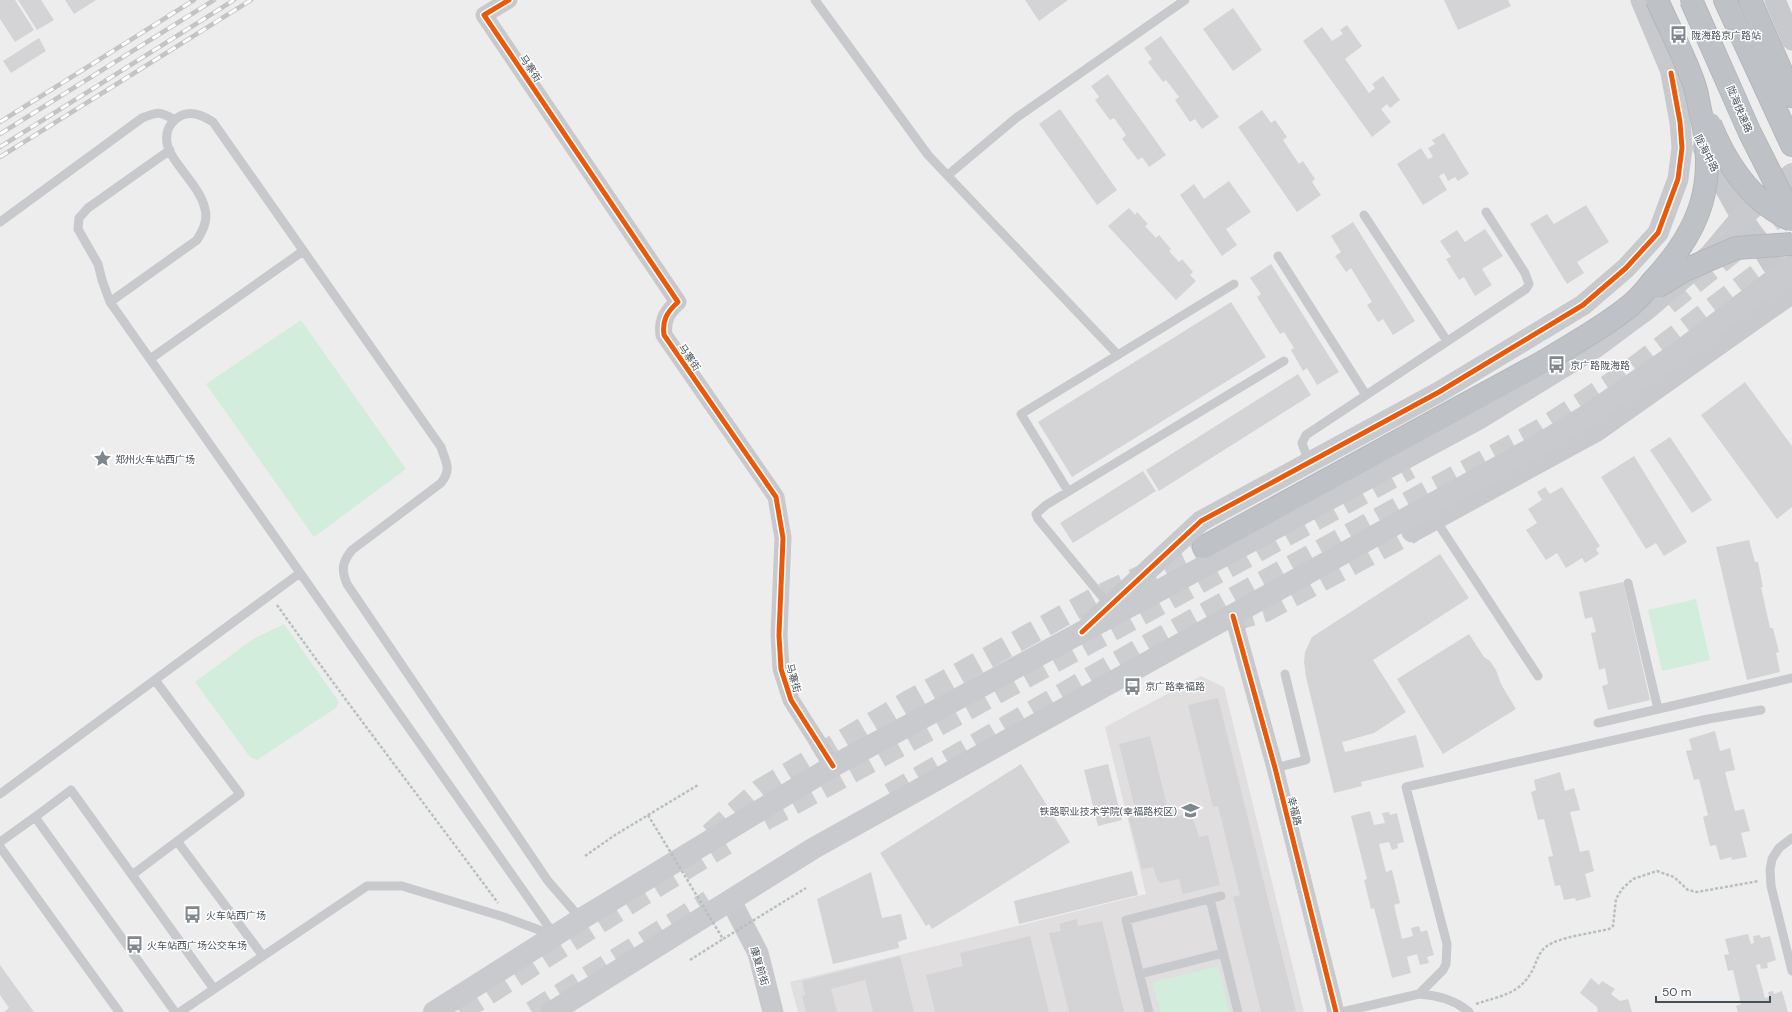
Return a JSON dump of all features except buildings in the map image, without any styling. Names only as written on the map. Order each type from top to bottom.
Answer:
[{"type":"highway","points":[[1657,0],[1715,136],[1728,160],[1741,180],[1770,207],[1792,220]]},
{"type":"highway","name":"陇海快速路","points":[[1691,0],[1750,133],[1792,216]]},
{"type":"highway","points":[[1725,0],[1792,145]]},
{"type":"highway","points":[[1750,0],[1792,96]]},
{"type":"highway","points":[[1632,304],[1662,272],[1679,249],[1697,217],[1703,198],[1707,178],[1708,152],[1706,134],[1694,84]]},
{"type":"highway","points":[[1204,547],[1542,362],[1683,271],[1736,248],[1792,244]]},
{"type":"main road","points":[[434,1012],[581,918],[832,766],[1471,423],[1556,372],[1597,346],[1647,309],[1710,255],[1742,217],[1792,174]]},
{"type":"main road","points":[[552,1012],[814,848],[1233,616],[1511,460],[1586,416],[1683,349],[1786,270]]},
{"type":"street","name":"马寨街","points":[[509,0],[484,15],[678,302],[672,307],[662,323],[664,335],[776,498],[783,538],[779,634],[780,669],[791,700],[832,766]]},
{"type":"street","name":"陇海中路","points":[[1640,0],[1702,145],[1742,217],[1786,270],[1791,295]]},
{"type":"street","points":[[1775,0],[1792,40]]},
{"type":"street","points":[[1082,632],[1109,605],[1201,521],[1439,392],[1583,305],[1626,268],[1658,233],[1678,180],[1682,148],[1680,122],[1671,73]]},
{"type":"street","points":[[1412,532],[1597,431],[1791,295]]},
{"type":"street","name":"幸福路","points":[[1233,616],[1275,768],[1336,1012]]},
{"type":"street","name":"康复前街","points":[[731,901],[758,953],[773,1012]]},
{"type":"lane","points":[[815,0],[928,155],[1118,355]]},
{"type":"lane","points":[[948,175],[1016,118],[1185,0]]},
{"type":"lane","points":[[0,222],[142,118],[154,113],[162,113],[173,120]]},
{"type":"lane","points":[[110,302],[197,240],[206,225],[206,208],[197,191],[170,150],[167,143],[166,130],[173,120],[189,114],[200,115],[213,122],[441,447],[448,466],[447,476],[441,483],[352,550],[345,559],[342,573],[344,579],[548,881],[581,918]]},
{"type":"lane","points":[[170,150],[88,208],[79,218],[78,229],[98,264],[110,302],[554,936]]},
{"type":"lane","points":[[1309,462],[1302,443],[1306,435],[1526,290],[1530,284],[1525,273],[1486,212]]},
{"type":"lane","points":[[1364,215],[1447,341]]},
{"type":"lane","points":[[150,359],[303,251]]},
{"type":"lane","points":[[1278,256],[1366,395]]},
{"type":"lane","points":[[1068,491],[1021,414],[1234,284]]},
{"type":"lane","points":[[1109,605],[1038,519],[1036,514],[1046,505],[1068,491],[1284,361]]},
{"type":"lane","points":[[1435,519],[1538,676]]},
{"type":"lane","points":[[0,794],[300,573]]},
{"type":"lane","points":[[1628,583],[1658,709]]},
{"type":"lane","points":[[1275,768],[1306,760],[1285,674]]},
{"type":"lane","points":[[1598,723],[1792,678]]},
{"type":"lane","points":[[132,875],[240,794],[155,680]]},
{"type":"lane","points":[[1419,994],[1444,970],[1446,964],[1446,944],[1406,787],[1708,720],[1761,710]]},
{"type":"lane","points":[[0,842],[71,790],[214,989]]},
{"type":"lane","points":[[35,816],[175,1012]]},
{"type":"lane","points":[[1792,838],[1779,848],[1772,859],[1770,879],[1792,971]]},
{"type":"lane","points":[[177,840],[263,956]]},
{"type":"lane","points":[[0,847],[119,1012]]},
{"type":"lane","points":[[180,1012],[367,886],[402,886],[504,917],[554,936]]},
{"type":"lane","points":[[1149,1012],[1126,920],[1222,896]]},
{"type":"lane","points":[[1210,899],[1238,1012]]},
{"type":"lane","points":[[1140,974],[1223,953]]},
{"type":"lane","points":[[1342,1012],[1419,994],[1431,995],[1448,1000],[1467,1010]]},
{"type":"path","points":[[270,596],[345,700],[375,736],[500,905]]},
{"type":"path","points":[[585,856],[615,835],[698,785]]},
{"type":"path","points":[[648,815],[723,939]]},
{"type":"path","points":[[1467,1010],[1515,992],[1525,982],[1538,954],[1552,943],[1609,929],[1613,926],[1616,899],[1622,889],[1633,880],[1657,871],[1674,877],[1688,890],[1697,892],[1770,879]]},
{"type":"path","points":[[690,960],[806,888]]},
{"type":"shaded area","name":"铁路职业技术学院(幸福路校区)","points":[[1201,676],[1224,687],[1304,1012],[798,1012],[790,982],[1146,894],[1105,727]]},
{"type":"green space","points":[[301,320],[406,469],[314,537],[206,384]]},
{"type":"green space","points":[[1696,599],[1710,660],[1662,671],[1648,610]]},
{"type":"green space","points":[[284,624],[339,702],[336,708],[257,760],[250,757],[195,682],[253,639]]},
{"type":"green space","points":[[1218,966],[1229,1012],[1160,1012],[1153,982]]},
{"type":"tunnel","points":[[1668,304],[1792,205]]},
{"type":"tunnel","points":[[890,794],[1140,649],[1542,429],[1624,375],[1787,252]]},
{"type":"tunnel","points":[[764,820],[1410,468]]},
{"type":"tunnel","points":[[1231,621],[1265,611],[1412,532]]},
{"type":"tunnel","points":[[710,834],[760,790],[909,701],[1099,596],[1204,547]]},
{"type":"tunnel","points":[[460,1012],[638,898],[726,844]]},
{"type":"tunnel","points":[[532,1012],[709,901]]},
{"type":"railway","points":[[0,122],[194,0]]},
{"type":"railway","points":[[0,134],[214,0]]},
{"type":"railway","points":[[0,147],[234,0]]},
{"type":"railway","points":[[0,157],[251,0]]},
{"type":"cycle path","points":[[509,0],[484,15],[678,302],[666,317],[664,335],[776,497],[783,538],[779,635],[781,669],[791,700],[833,766]]},
{"type":"cycle path","points":[[1082,632],[1201,521],[1439,392],[1583,305],[1626,268],[1658,233],[1678,179],[1682,148],[1680,122],[1671,73]]},
{"type":"cycle path","points":[[1233,616],[1275,768],[1336,1012]]},
{"type":"place","name":"陇海路京广路站","points":[[1678,35]]},
{"type":"place","name":"京广路陇海路","points":[[1557,365]]},
{"type":"place","name":"郑州火车站西广场","points":[[102,459]]},
{"type":"place","name":"京广路幸福路","points":[[1132,686]]},
{"type":"place","name":"铁路职业技术学院(幸福路校区)","points":[[1190,811]]},
{"type":"place","name":"火车站西广场","points":[[193,915]]},
{"type":"place","name":"火车站西广场公交车场","points":[[134,945]]}]
